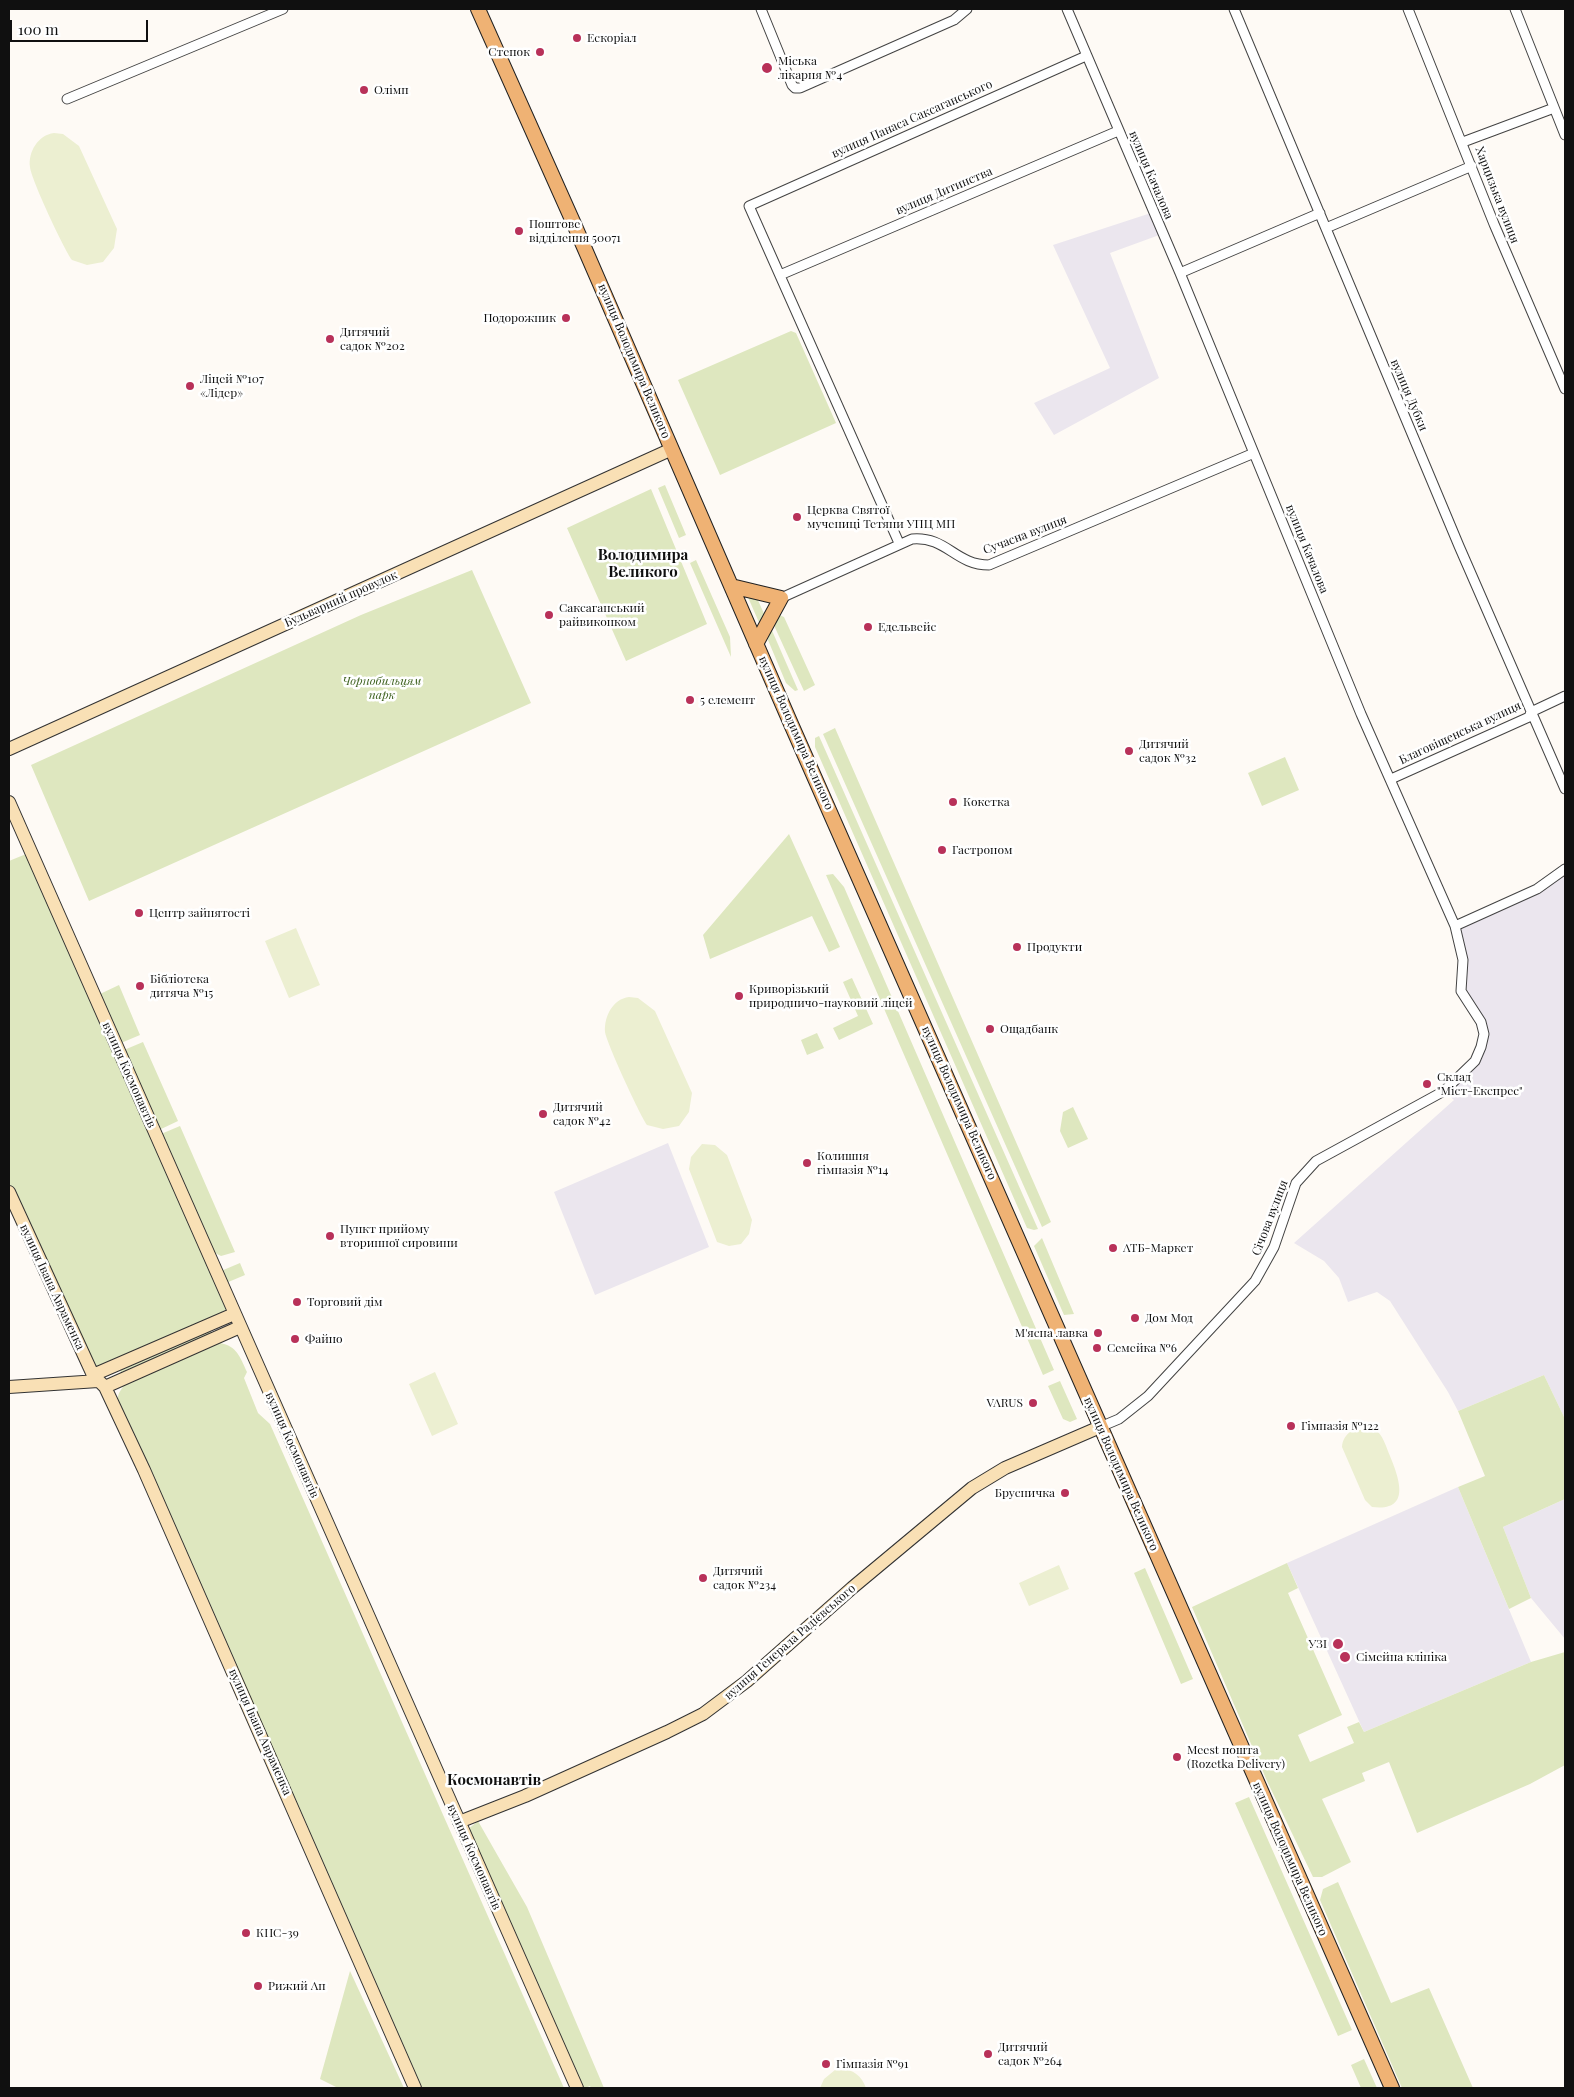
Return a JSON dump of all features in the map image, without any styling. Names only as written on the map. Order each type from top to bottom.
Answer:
[{"type":"main road","name":"вулиця Володимира Великого","points":[[478,9],[1392,2088]]},
{"type":"main road","points":[[731,586],[781,598],[756,644]]},
{"type":"street","points":[[67,100],[283,9]]},
{"type":"street","points":[[761,9],[792,85],[795,88],[800,88],[954,20],[967,9]]},
{"type":"street","name":"вулиця Качалова","points":[[1067,9],[1180,274],[1362,714],[1455,926],[1463,960],[1461,991],[1481,1022],[1484,1034],[1482,1047],[1475,1061],[1444,1091]]},
{"type":"street","name":"вулиця Дубки","points":[[1234,9],[1565,789]]},
{"type":"street","name":"Харцизька вулиця","points":[[1408,9],[1463,142],[1494,224],[1565,389]]},
{"type":"street","points":[[1515,9],[1565,135]]},
{"type":"street","name":"вулиця Панаса Саксаганського","points":[[780,274],[749,206],[1086,56]]},
{"type":"street","points":[[1463,142],[1554,108]]},
{"type":"street","name":"вулиця Дитинства","points":[[780,274],[1118,131]]},
{"type":"street","points":[[1326,228],[1472,166]]},
{"type":"street","points":[[1180,274],[1320,213]]},
{"type":"street","points":[[780,274],[899,543]]},
{"type":"street","name":"Бульварний провулок","points":[[9,749],[672,450]]},
{"type":"street","name":"Сучасна вулиця","points":[[781,598],[899,543],[912,539],[935,540],[967,562],[976,565],[988,565],[1254,453]]},
{"type":"street","name":"Благовіщенська вулиця","points":[[1391,779],[1529,717],[1531,712],[1565,696]]},
{"type":"street","name":"вулиця Космонавтів","points":[[9,802],[577,2088]]},
{"type":"street","points":[[1455,926],[1537,889],[1565,869]]},
{"type":"street","name":"Січова вулиця","points":[[1100,1427],[1119,1419],[1148,1396],[1255,1281],[1270,1257],[1296,1183],[1305,1171],[1316,1161],[1444,1091]]},
{"type":"street","name":"вулиця Івана Авраменка","points":[[9,1192],[99,1381],[288,1796],[415,2088]]},
{"type":"street","points":[[99,1381],[234,1314]]},
{"type":"street","points":[[9,1387],[99,1381],[240,1327]]},
{"type":"street","name":"вулиця Генерала Радієвського","points":[[459,1822],[525,1796],[703,1714],[747,1682],[852,1588],[972,1488],[1005,1468],[1100,1427]]},
{"type":"shaded area","points":[[1154,212],[1162,234],[1110,253],[1159,378],[1054,435],[1034,403],[1110,368],[1053,245]]},
{"type":"shaded area","points":[[1565,869],[1565,1419],[1544,1375],[1458,1411],[1390,1301],[1377,1292],[1348,1302],[1339,1278],[1324,1261],[1294,1243],[1454,1100],[1444,1091],[1465,1073],[1484,1034],[1461,991],[1455,926],[1505,905]]},
{"type":"shaded area","points":[[668,1143],[709,1247],[595,1295],[554,1192]]},
{"type":"shaded area","points":[[1458,1487],[1531,1662],[1364,1732],[1287,1563]]},
{"type":"shaded area","points":[[1565,1499],[1565,1639],[1531,1598],[1503,1527]]},
{"type":"green space","points":[[54,133],[63,134],[79,146],[117,229],[114,248],[103,262],[87,265],[72,260],[55,229],[36,185],[30,167],[32,150],[43,137]]},
{"type":"green space","points":[[791,331],[796,333],[836,423],[720,475],[678,380]]},
{"type":"green space","points":[[665,485],[686,535],[679,538],[658,488]]},
{"type":"green space","points":[[651,489],[707,624],[626,661],[567,528]]},
{"type":"green space","points":[[696,560],[730,637],[731,657],[690,563]]},
{"type":"green space","name":"Чорнобильцям парк","points":[[472,570],[531,703],[89,901],[31,765],[361,615]]},
{"type":"green space","points":[[747,595],[756,596],[766,618],[761,627]]},
{"type":"green space","points":[[777,614],[784,617],[815,685],[804,691],[772,621]]},
{"type":"green space","points":[[770,626],[798,690],[795,691],[786,683],[768,640]]},
{"type":"green space","points":[[835,728],[1051,1222],[1042,1227],[823,734]]},
{"type":"green space","points":[[819,736],[1038,1229],[1027,1228],[815,747],[815,738]]},
{"type":"green space","points":[[1285,757],[1299,790],[1262,806],[1248,773]]},
{"type":"green space","points":[[789,834],[840,947],[829,952],[812,916],[710,959],[703,935]]},
{"type":"green space","points":[[31,852],[234,1314],[93,1375],[9,1192],[9,861]]},
{"type":"green space","points":[[833,874],[844,887],[1054,1370],[1043,1375],[826,875]]},
{"type":"green space","points":[[296,928],[320,985],[289,998],[265,941]]},
{"type":"green space","points":[[852,978],[873,1024],[839,1040],[833,1028],[858,1016],[843,982]]},
{"type":"green space","points":[[119,985],[140,1035],[121,1043],[100,994]]},
{"type":"green space","points":[[629,997],[638,998],[655,1011],[692,1093],[689,1112],[679,1126],[663,1129],[647,1125],[611,1050],[605,1032],[608,1014],[618,1001]]},
{"type":"green space","points":[[817,1033],[824,1048],[807,1055],[801,1040]]},
{"type":"green space","points":[[143,1042],[178,1121],[159,1130],[124,1050]]},
{"type":"green space","points":[[1073,1107],[1088,1139],[1068,1148],[1060,1131],[1063,1112]]},
{"type":"green space","points":[[180,1126],[235,1252],[221,1256],[215,1253],[161,1134]]},
{"type":"green space","points":[[702,1144],[715,1145],[727,1155],[752,1220],[749,1234],[741,1244],[729,1246],[717,1242],[689,1169],[691,1157]]},
{"type":"green space","points":[[1042,1238],[1074,1314],[1064,1315],[1034,1246]]},
{"type":"green space","points":[[240,1263],[245,1275],[226,1283],[221,1271]]},
{"type":"green space","points":[[208,1331],[212,1332],[212,1335],[122,1374],[120,1373],[122,1368]]},
{"type":"green space","points":[[220,1343],[226,1344],[237,1353],[247,1372],[244,1378],[258,1413],[270,1424],[564,2088],[419,2088],[117,1400],[124,1385]]},
{"type":"green space","points":[[435,1372],[458,1424],[432,1436],[409,1384]]},
{"type":"green space","points":[[1544,1375],[1565,1419],[1565,1499],[1503,1527],[1531,1598],[1509,1609],[1458,1487],[1485,1476],[1458,1411]]},
{"type":"green space","points":[[1060,1381],[1077,1419],[1070,1422],[1063,1419],[1048,1386]]},
{"type":"green space","points":[[1368,1426],[1377,1431],[1382,1437],[1399,1483],[1398,1499],[1393,1504],[1385,1507],[1372,1507],[1365,1500],[1342,1447],[1347,1434]]},
{"type":"green space","points":[[1287,1563],[1298,1588],[1288,1593],[1342,1715],[1298,1735],[1310,1762],[1354,1743],[1347,1727],[1359,1722],[1364,1732],[1531,1662],[1565,1652],[1565,1765],[1530,1784],[1417,1833],[1389,1762],[1362,1773],[1365,1781],[1322,1799],[1351,1862],[1322,1877],[1313,1877],[1267,1781],[1192,1607]]},
{"type":"green space","points":[[1059,1565],[1069,1589],[1029,1606],[1019,1583]]},
{"type":"green space","points":[[1145,1568],[1193,1679],[1181,1684],[1134,1573]]},
{"type":"green space","points":[[1249,1797],[1352,2030],[1338,2036],[1235,1803]]},
{"type":"green space","points":[[478,1821],[527,1907],[604,2088],[591,2088],[590,2086],[585,2088],[575,2080],[467,1830]]},
{"type":"green space","points":[[1338,1882],[1391,2003],[1429,1988],[1473,2088],[1402,2088],[1320,1900],[1323,1889]]},
{"type":"green space","points":[[350,1971],[404,2088],[338,2088],[320,2079]]},
{"type":"green space","points":[[1364,2059],[1377,2088],[1361,2088],[1351,2065]]},
{"type":"green space","points":[[835,2070],[850,2071],[858,2075],[866,2088],[820,2088],[824,2079]]},
{"type":"place","name":"Ескоріал","points":[[577,38]]},
{"type":"place","name":"Степок","points":[[540,52]]},
{"type":"place","name":"Міська лікарня №4","points":[[767,68]]},
{"type":"place","name":"Олімп","points":[[364,90]]},
{"type":"place","name":"Поштове відділення 50071","points":[[519,231]]},
{"type":"place","name":"Подорожник","points":[[566,318]]},
{"type":"place","name":"Дитячий садок №202","points":[[330,339]]},
{"type":"place","name":"Ліцей №107 «Лідер»","points":[[190,386]]},
{"type":"place","name":"Церква Святої мучениці Тетяни УПЦ МП","points":[[797,517]]},
{"type":"place","name":"Саксаганський райвиконком","points":[[549,615]]},
{"type":"place","name":"Едельвейс","points":[[868,627]]},
{"type":"place","name":"5 елемент","points":[[690,700]]},
{"type":"place","name":"Дитячий садок №32","points":[[1129,751]]},
{"type":"place","name":"Кокетка","points":[[953,802]]},
{"type":"place","name":"Гастроном","points":[[942,850]]},
{"type":"place","name":"Центр зайнятості","points":[[139,913]]},
{"type":"place","name":"Продукти","points":[[1017,947]]},
{"type":"place","name":"Бібліотека дитяча №15","points":[[140,986]]},
{"type":"place","name":"Криворізький природничо-науковий ліцей","points":[[739,996]]},
{"type":"place","name":"Ощадбанк","points":[[990,1029]]},
{"type":"place","name":"Склад \"Міст-Експрес\"","points":[[1427,1084]]},
{"type":"place","name":"Дитячий садок №42","points":[[543,1114]]},
{"type":"place","name":"Колишня гімназія №14","points":[[807,1163]]},
{"type":"place","name":"Пункт прийому вторинної сировини","points":[[330,1236]]},
{"type":"place","name":"АТБ-Маркет","points":[[1113,1248]]},
{"type":"place","name":"Торговий дім","points":[[297,1302]]},
{"type":"place","name":"Дом Мод","points":[[1135,1318]]},
{"type":"place","name":"М'ясна лавка","points":[[1098,1333]]},
{"type":"place","name":"Файно","points":[[295,1339]]},
{"type":"place","name":"Семейка №6","points":[[1097,1348]]},
{"type":"place","name":"VARUS","points":[[1033,1403]]},
{"type":"place","name":"Гімназія №122","points":[[1291,1426]]},
{"type":"place","name":"Брусничка","points":[[1065,1493]]},
{"type":"place","name":"Дитячий садок №234","points":[[703,1578]]},
{"type":"place","name":"УЗІ","points":[[1338,1644]]},
{"type":"place","name":"Сімейна клініка","points":[[1345,1657]]},
{"type":"place","name":"Meest пошта (Rozetka Delivery)","points":[[1177,1757]]},
{"type":"place","name":"КНС-39","points":[[246,1933]]},
{"type":"place","name":"Рижий Ап","points":[[258,1986]]},
{"type":"place","name":"Дитячий садок №264","points":[[988,2054]]},
{"type":"place","name":"Гімназія №91","points":[[826,2064]]},
{"type":"district","name":"Володимира Великого","points":[[643,564]]},
{"type":"district","name":"Космонавтів","points":[[494,1780]]}]
